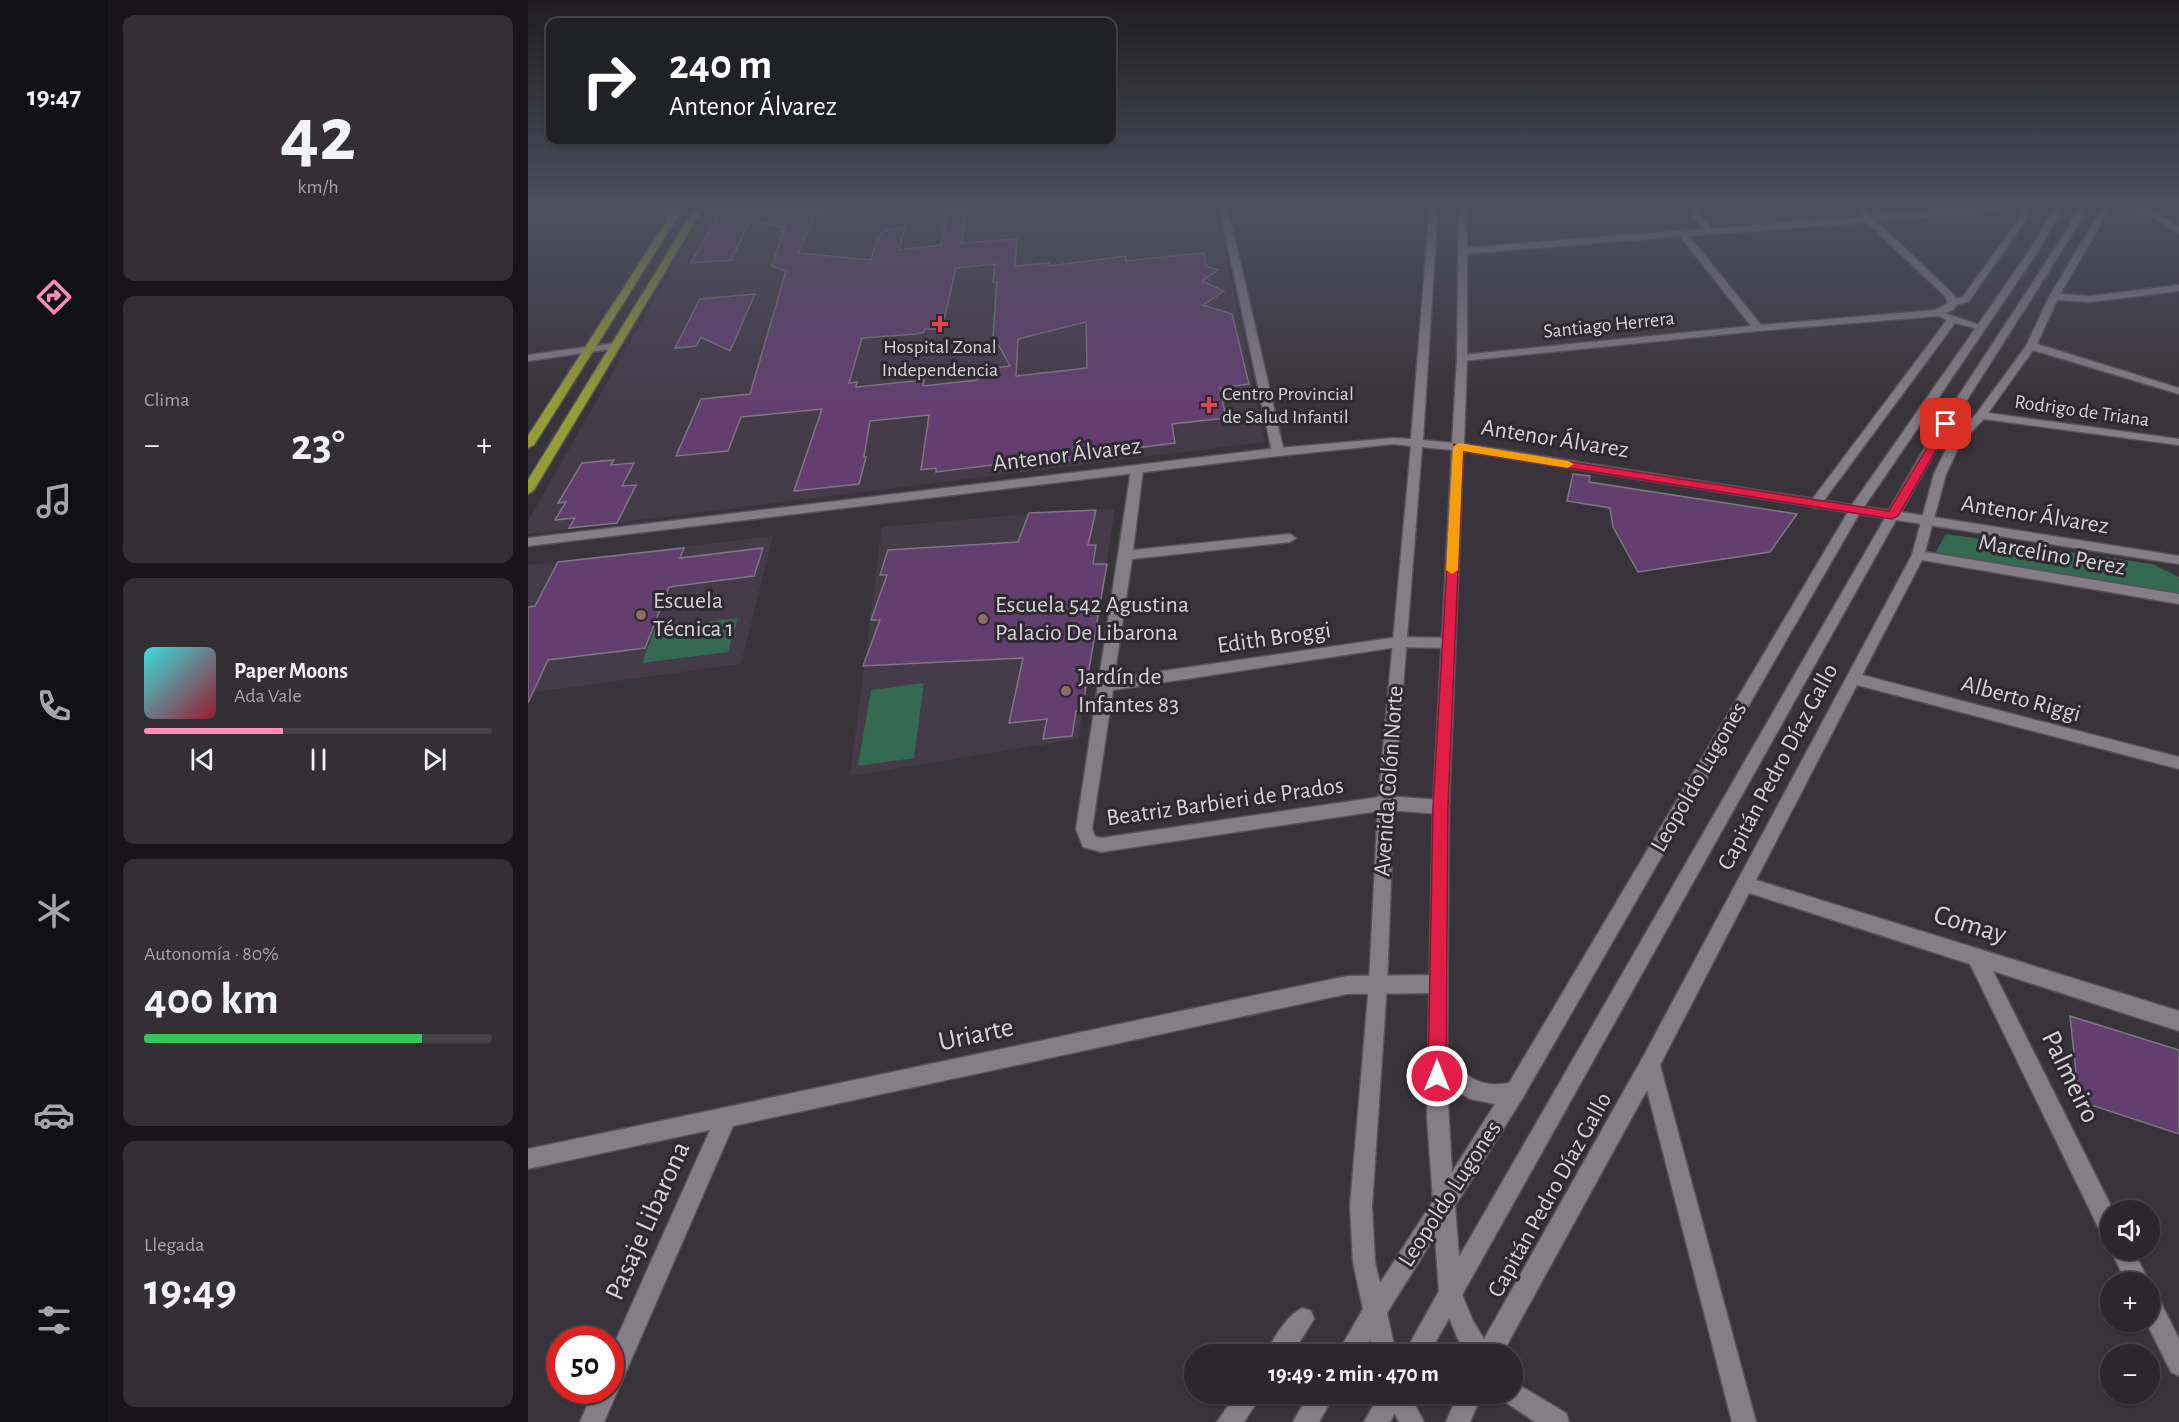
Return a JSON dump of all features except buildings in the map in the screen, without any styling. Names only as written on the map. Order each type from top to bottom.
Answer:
[{"type":"main road","points":[[528,445],[639,271]]},
{"type":"main road","points":[[528,490],[661,271]]},
{"type":"street","points":[[1238,271],[1278,452]]},
{"type":"street","name":"Avenida Colón Norte","points":[[1382,1344],[1364,1262],[1361,1206],[1378,984],[1386,803],[1429,271]]},
{"type":"street","points":[[1464,271],[1462,358],[1441,807],[1437,1117],[1450,1295],[1474,1344]]},
{"type":"street","points":[[1713,271],[1758,328]]},
{"type":"street","points":[[1924,271],[1950,296],[1953,303]]},
{"type":"street","points":[[1938,314],[1950,308],[1953,303],[1966,299],[1986,271]]},
{"type":"street","name":"Leopoldo Lugones","points":[[1354,1344],[1515,1092],[1855,510],[2019,271]]},
{"type":"street","name":"Leopoldo Lugones","points":[[1422,1344],[1933,444],[2045,271]]},
{"type":"street","name":"Capitán Pedro Díaz Gallo","points":[[1495,1344],[1650,1064],[1851,678],[1918,555],[1940,474],[1956,441],[1981,415],[2031,346],[2069,271]]},
{"type":"street","points":[[2054,297],[2091,298],[2179,288]]},
{"type":"street","points":[[1938,314],[1978,328]]},
{"type":"street","name":"Santiago Herrera","points":[[1462,358],[1758,328],[1938,314]]},
{"type":"street","points":[[1815,504],[1953,319]]},
{"type":"street","points":[[528,358],[615,346]]},
{"type":"street","points":[[2031,346],[2179,391]]},
{"type":"street","name":"Rodrigo de Triana","points":[[1981,415],[2179,442]]},
{"type":"street","name":"Antenor Álvarez","points":[[528,542],[1278,452],[1394,441],[1417,441],[2179,560]]},
{"type":"street","points":[[1106,685],[1137,470]]},
{"type":"street","points":[[1126,555],[1290,538]]},
{"type":"street","name":"Marcelino Perez","points":[[1918,555],[2179,599]]},
{"type":"street","name":"Edith Broggi","points":[[1106,685],[1398,642],[1449,643]]},
{"type":"street","name":"Alberto Riggi","points":[[1851,678],[2179,763]]},
{"type":"street","name":"Beatriz Barbieri de Prados","points":[[1106,685],[1084,829],[1089,842],[1101,845],[1386,803],[1441,807]]},
{"type":"street","name":"Comay","points":[[1744,884],[2179,1021]]},
{"type":"street","name":"Palmeiro","points":[[1975,955],[2100,1207]]},
{"type":"street","name":"Uriarte","points":[[528,1159],[726,1119],[1347,985],[1438,984]]},
{"type":"street","points":[[1437,1056],[1454,1079],[1479,1094],[1497,1096],[1515,1092]]},
{"type":"street","points":[[1650,1064],[1744,1422]]},
{"type":"street","name":"Pasaje Libarona","points":[[624,1348],[726,1119]]},
{"type":"street","points":[[1285,1344],[1304,1318]]},
{"type":"street","points":[[2160,1325],[2179,1364]]},
{"type":"street","points":[[1523,1400],[1557,1422]]},
{"type":"street","points":[[592,1422],[600,1404]]},
{"type":"street","points":[[1229,1422],[1242,1404]]},
{"type":"street","points":[[1305,1422],[1317,1404]]},
{"type":"street","points":[[1376,1422],[1388,1404]]},
{"type":"street","points":[[1400,1404],[1412,1422]]},
{"type":"street","points":[[1458,1422],[1466,1404]]},
{"type":"shaded area","name":"Hospital Zonal Independencia","points":[[670,271],[1230,271],[1265,442],[528,534],[528,521]]},
{"type":"shaded area","name":"Escuela 542 Agustina Palacio De Libarona","points":[[1115,509],[1078,739],[850,776],[882,527],[1026,514]]},
{"type":"shaded area","name":"Escuela Técnica 1","points":[[773,536],[741,664],[528,693],[528,565]]},
{"type":"green space","points":[[1946,534],[2152,564],[2179,577],[2179,595],[1934,555]]},
{"type":"green space","points":[[738,618],[728,652],[642,663],[655,628]]},
{"type":"green space","points":[[924,683],[914,758],[858,766],[871,690]]},
{"type":"slow traffic","points":[[1452,570],[1458,447],[1568,464]]},
{"type":"place","name":"Hospital Zonal Independencia","points":[[940,324]]},
{"type":"place","name":"Centro Provincial de Salud Infantil","points":[[1209,405]]},
{"type":"place","name":"Escuela Técnica 1","points":[[641,615]]},
{"type":"place","name":"Escuela 542 Agustina Palacio De Libarona","points":[[983,619]]},
{"type":"place","name":"Jardín de Infantes 83","points":[[1066,691]]},
{"type":"route","points":[[1437,1076],[1441,807],[1458,447],[1892,516],[1946,424]]}]
